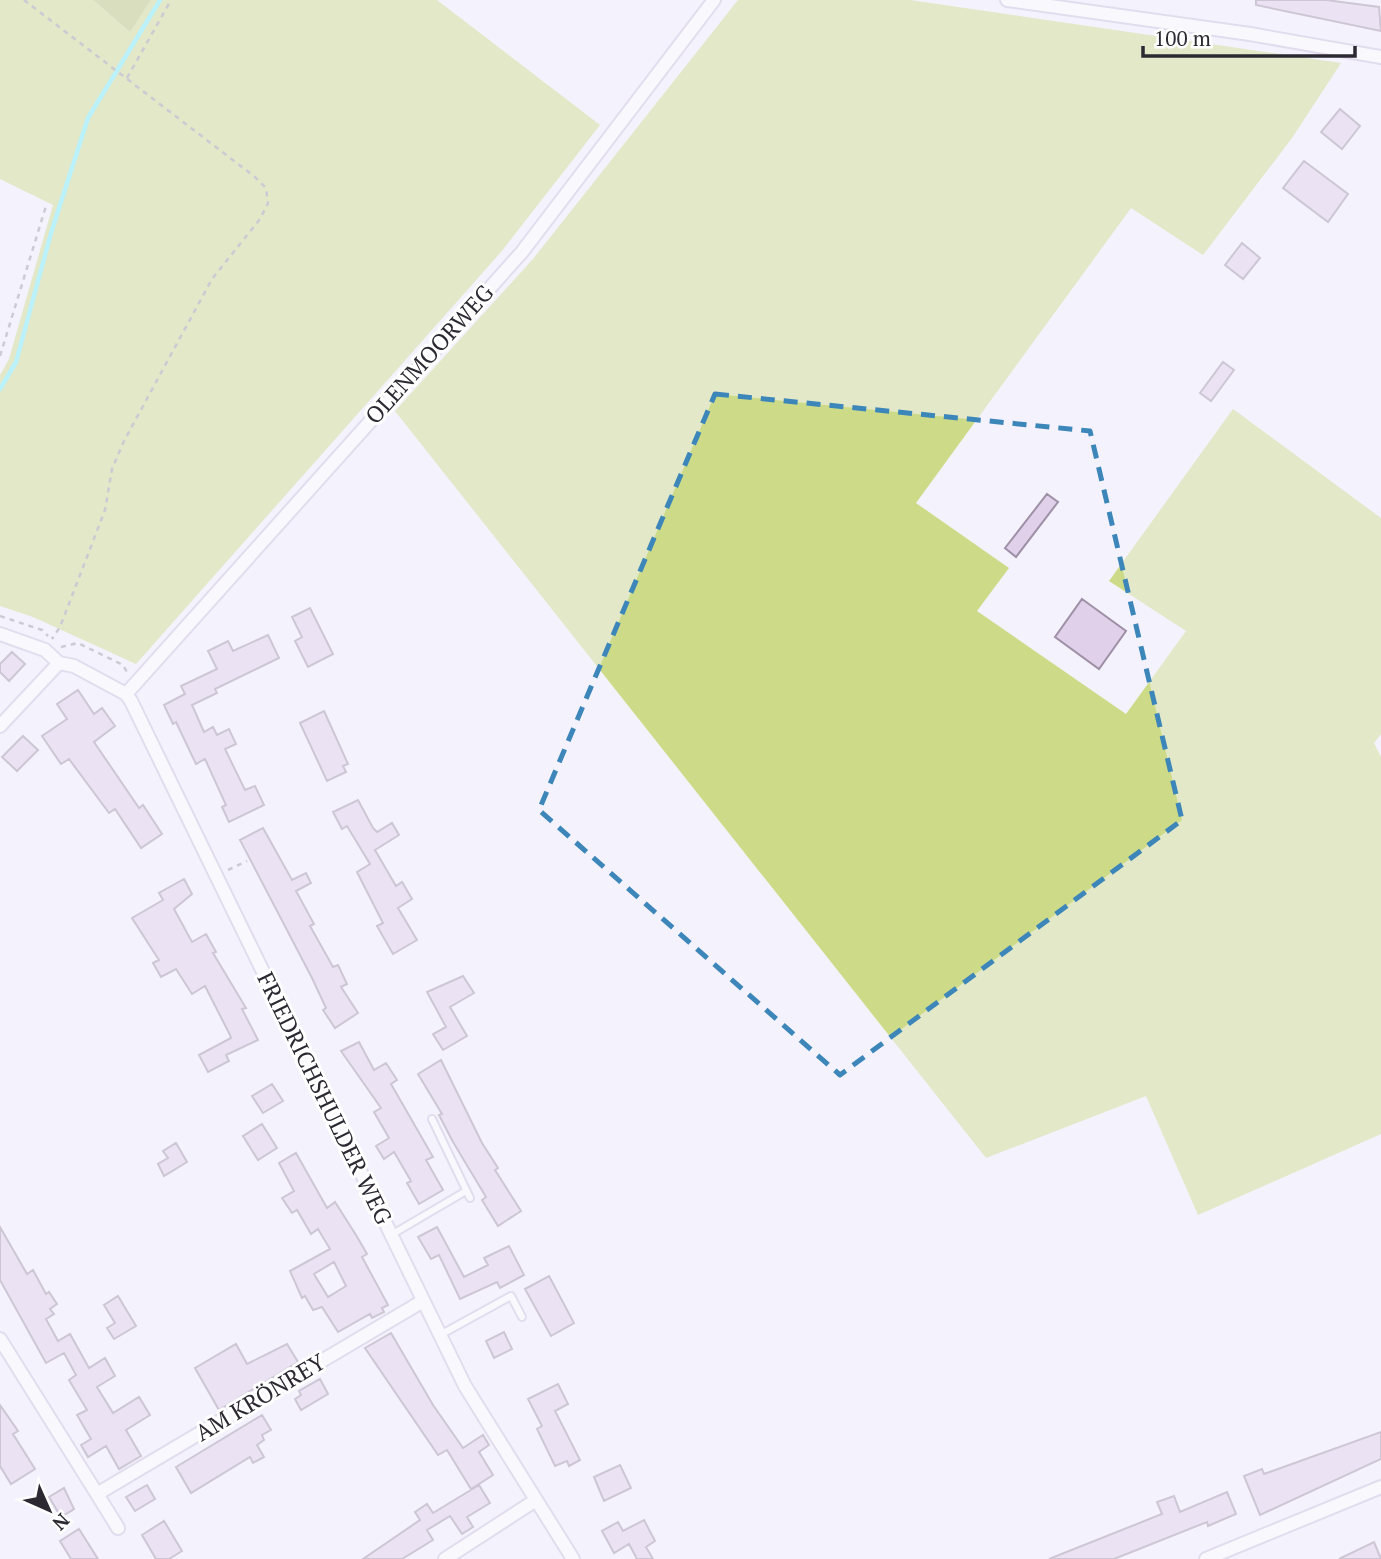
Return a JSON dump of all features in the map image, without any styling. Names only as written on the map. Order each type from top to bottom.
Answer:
[{"type":"street","name":"OLENMOORWEG","points":[[126,694],[522,252],[714,0]]},
{"type":"street","points":[[1007,0],[1250,34],[1381,57]]},
{"type":"street","points":[[0,634],[45,650],[59,663],[74,666],[126,694]]},
{"type":"street","points":[[0,726],[59,663]]},
{"type":"street","name":"FRIEDRICHSHULDER WEG","points":[[126,694],[154,746],[465,1386],[573,1559]]},
{"type":"street","name":"AM KRÖNREY","points":[[97,1494],[423,1301]]},
{"type":"street","points":[[0,1339],[118,1528]]},
{"type":"street","points":[[1206,1559],[1381,1487]]},
{"type":"street","points":[[445,1559],[536,1500]]},
{"type":"lane","points":[[391,1235],[468,1195],[432,1119]]},
{"type":"lane","points":[[440,1335],[511,1296],[522,1317]]},
{"type":"path","points":[[24,0],[255,177],[266,188],[268,203],[260,219],[212,279],[124,441],[112,469],[105,510],[60,627],[51,640]]},
{"type":"path","points":[[127,78],[171,0]]},
{"type":"path","points":[[0,356],[47,206]]},
{"type":"path","points":[[0,616],[42,630],[56,649],[79,643],[123,665],[129,676]]},
{"type":"path","points":[[228,871],[247,861]]},
{"type":"highlighted area","points":[[715,394],[1090,431],[1182,820],[840,1075],[539,810]]},
{"type":"green space","points":[[0,0],[93,0],[130,32],[151,0],[437,0],[600,125],[501,252],[136,664],[33,617],[0,606],[0,375],[9,359],[53,205],[0,179]]},
{"type":"green space","points":[[93,0],[151,0],[130,32]]},
{"type":"green space","points":[[738,0],[910,0],[1341,63],[1292,138],[1203,255],[1131,208],[916,503],[1009,568],[977,611],[1126,714],[1186,631],[1109,581],[1233,409],[1381,518],[1381,734],[1374,743],[1381,757],[1381,1134],[1198,1215],[1146,1096],[986,1158],[395,411],[533,259]]},
{"type":"building","points":[[1256,0],[1326,0],[1379,7],[1381,31],[1256,5]]},
{"type":"building","points":[[1340,109],[1360,126],[1342,149],[1321,132]]},
{"type":"building","points":[[1304,161],[1348,194],[1328,222],[1283,188]]},
{"type":"building","points":[[1242,243],[1260,258],[1243,279],[1225,265]]},
{"type":"building","points":[[1223,362],[1234,370],[1211,401],[1200,393]]},
{"type":"building","points":[[1047,494],[1058,502],[1016,557],[1005,548]]},
{"type":"building","points":[[1082,599],[1126,631],[1099,669],[1055,637]]},
{"type":"building","points":[[310,608],[333,654],[308,667],[295,641],[302,637],[292,617]]},
{"type":"building","points":[[268,635],[279,658],[215,689],[217,693],[192,705],[204,732],[213,727],[217,735],[229,729],[236,744],[225,749],[245,790],[255,786],[264,805],[229,822],[222,807],[226,805],[205,759],[196,764],[176,722],[173,724],[164,705],[185,694],[181,686],[217,669],[208,651],[228,641],[233,651]]},
{"type":"building","points":[[12,652],[25,664],[9,681],[0,672],[0,664]]},
{"type":"building","points":[[78,690],[94,714],[102,708],[115,726],[94,742],[139,808],[143,805],[162,834],[141,848],[115,809],[109,813],[69,759],[61,764],[42,736],[67,719],[57,704]]},
{"type":"building","points":[[324,711],[348,764],[343,766],[346,772],[327,781],[300,723]]},
{"type":"building","points":[[23,736],[38,750],[17,771],[2,757]]},
{"type":"building","points":[[358,800],[377,832],[392,823],[399,835],[375,850],[396,886],[402,882],[412,899],[398,908],[417,940],[393,954],[377,926],[383,923],[357,872],[370,864],[347,826],[342,829],[333,812]]},
{"type":"building","points":[[263,828],[292,880],[306,873],[311,883],[296,891],[314,924],[310,926],[333,967],[338,965],[347,984],[341,987],[358,1013],[335,1028],[323,1010],[326,1008],[312,978],[240,840]]},
{"type":"building","points":[[184,879],[192,894],[174,909],[192,942],[206,934],[216,952],[213,953],[246,1008],[242,1009],[258,1040],[226,1055],[229,1061],[208,1072],[199,1055],[231,1038],[230,1035],[205,986],[192,994],[176,969],[161,977],[153,963],[159,960],[132,918],[163,900],[159,893]]},
{"type":"building","points":[[463,976],[474,993],[450,1007],[467,1036],[443,1050],[433,1034],[446,1027],[427,992]]},
{"type":"building","points":[[359,1042],[374,1070],[386,1063],[397,1080],[391,1084],[433,1157],[426,1160],[443,1190],[419,1204],[407,1183],[411,1181],[394,1152],[384,1159],[376,1146],[389,1138],[374,1112],[381,1108],[341,1051]]},
{"type":"building","points":[[441,1060],[482,1143],[498,1168],[495,1170],[521,1211],[498,1226],[482,1200],[486,1197],[453,1142],[439,1115],[442,1114],[418,1074]]},
{"type":"building","points":[[272,1084],[283,1101],[263,1113],[252,1096]]},
{"type":"building","points":[[262,1124],[277,1148],[258,1160],[243,1136]]},
{"type":"building","points":[[176,1143],[187,1162],[164,1176],[158,1164],[168,1158],[163,1151]]},
{"type":"building","points":[[296,1153],[327,1208],[335,1202],[367,1254],[362,1257],[388,1305],[382,1308],[384,1312],[372,1318],[370,1314],[338,1332],[322,1307],[313,1310],[305,1296],[302,1298],[290,1271],[330,1249],[318,1229],[311,1234],[297,1210],[292,1213],[282,1198],[294,1191],[279,1163]],"holes":[[[334,1262],[346,1286],[328,1297],[314,1274]]]},
{"type":"building","points":[[0,1227],[27,1274],[33,1270],[46,1294],[49,1292],[57,1304],[50,1309],[54,1314],[46,1319],[58,1341],[70,1334],[89,1368],[105,1358],[115,1376],[97,1387],[113,1413],[139,1397],[150,1415],[126,1430],[141,1456],[119,1469],[106,1446],[88,1457],[81,1445],[91,1439],[77,1415],[87,1410],[69,1380],[76,1375],[64,1353],[46,1363],[0,1280]]},
{"type":"building","points":[[437,1227],[464,1277],[488,1265],[484,1258],[509,1246],[524,1275],[500,1288],[497,1282],[460,1299],[439,1255],[431,1259],[418,1237]]},
{"type":"building","points":[[549,1276],[574,1323],[551,1336],[525,1289]]},
{"type":"building","points":[[118,1296],[136,1326],[114,1339],[107,1328],[115,1323],[104,1305]]},
{"type":"building","points":[[504,1332],[512,1349],[494,1358],[486,1341]]},
{"type":"building","points":[[391,1333],[433,1405],[463,1448],[483,1435],[489,1445],[479,1452],[493,1475],[471,1489],[447,1450],[438,1455],[365,1348]]},
{"type":"building","points":[[236,1344],[247,1364],[287,1344],[298,1362],[219,1410],[195,1368]]},
{"type":"building","points":[[320,1379],[328,1394],[301,1410],[295,1399],[301,1395],[299,1391]]},
{"type":"building","points":[[558,1384],[568,1404],[555,1411],[580,1460],[569,1466],[567,1461],[555,1466],[537,1429],[542,1426],[528,1399]]},
{"type":"building","points":[[0,1405],[18,1431],[13,1434],[35,1469],[11,1484],[0,1466]]},
{"type":"building","points":[[262,1415],[271,1430],[262,1435],[264,1440],[257,1445],[264,1457],[253,1463],[250,1457],[191,1493],[176,1467]]},
{"type":"building","points":[[1381,1432],[1381,1459],[1260,1515],[1244,1476],[1262,1469],[1264,1474]]},
{"type":"building","points":[[620,1465],[631,1488],[604,1501],[594,1477]]},
{"type":"building","points":[[147,1485],[155,1499],[135,1511],[126,1497]]},
{"type":"building","points":[[479,1485],[490,1503],[467,1517],[473,1527],[462,1534],[450,1516],[427,1530],[433,1540],[402,1559],[363,1559],[420,1520],[415,1512],[427,1504],[433,1513]]},
{"type":"building","points":[[64,1488],[74,1509],[61,1517],[49,1497]]},
{"type":"building","points":[[1227,1492],[1236,1514],[1208,1526],[1207,1522],[1114,1559],[1049,1559],[1162,1514],[1157,1502],[1174,1496],[1180,1512]]},
{"type":"building","points":[[644,1520],[655,1541],[646,1547],[653,1559],[637,1559],[629,1544],[614,1553],[602,1531],[618,1522],[623,1531]]},
{"type":"building","points":[[164,1521],[182,1551],[169,1559],[156,1559],[142,1535]]},
{"type":"building","points":[[79,1529],[98,1559],[71,1559],[60,1541]]},
{"type":"building","points":[[1374,1542],[1381,1559],[1339,1559]]},
{"type":"waterway","points":[[0,389],[16,362],[51,233],[88,118],[160,0]]}]
